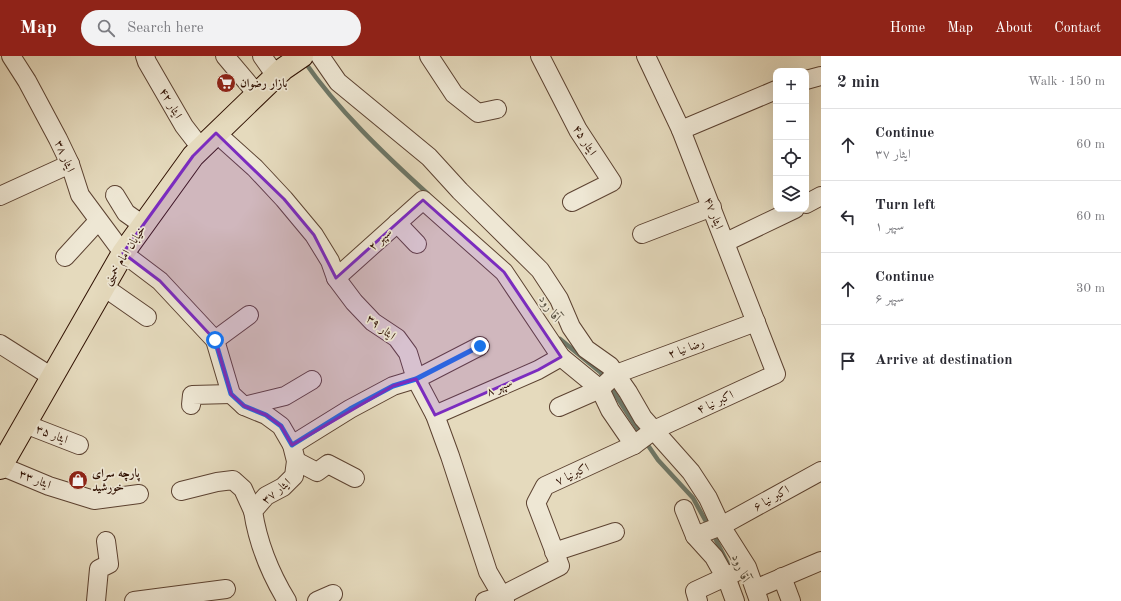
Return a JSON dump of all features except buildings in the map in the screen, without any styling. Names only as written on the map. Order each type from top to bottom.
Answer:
[{"type":"main road","name":"خیابان امام خمینی","points":[[1,467],[123,253],[193,156],[279,72],[302,56]]},
{"type":"street","name":"ایثار ۳۸","points":[[11,56],[27,81],[70,164],[80,195],[123,253]]},
{"type":"street","name":"ایثار ۴۲","points":[[145,56],[184,126],[201,148]]},
{"type":"street","points":[[225,56],[257,94]]},
{"type":"street","points":[[262,56],[279,72]]},
{"type":"street","points":[[320,56],[338,82],[430,156],[460,191],[540,270],[559,299],[571,327],[586,349],[610,366],[643,418],[691,472],[708,498],[721,526],[747,567],[757,595],[782,578],[821,561]]},
{"type":"street","points":[[429,56],[454,94],[478,113],[497,109]]},
{"type":"street","name":"ایثار ۴۵","points":[[540,56],[578,130],[612,182],[572,202]]},
{"type":"street","name":"ایثار ۴۷","points":[[646,56],[681,130],[712,206],[776,374]]},
{"type":"street","points":[[809,79],[821,76]]},
{"type":"street","points":[[681,130],[773,91]]},
{"type":"street","name":"ایثار ۳۹","points":[[216,133],[255,168],[284,199],[314,235],[330,261],[336,278],[372,322],[397,338],[408,353],[416,379],[435,415],[497,599]]},
{"type":"street","points":[[0,196],[70,164]]},
{"type":"street","points":[[115,195],[126,214],[143,225]]},
{"type":"street","points":[[809,202],[821,196]]},
{"type":"street","name":"سپهر ۲","points":[[336,278],[423,200],[504,272],[561,357]]},
{"type":"street","points":[[642,234],[712,206]]},
{"type":"street","points":[[726,242],[789,212]]},
{"type":"street","points":[[65,257],[98,221]]},
{"type":"street","points":[[397,223],[417,244]]},
{"type":"street","points":[[123,253],[160,281],[215,340],[231,394],[244,406],[266,415],[281,426],[294,453],[317,472],[328,464],[354,478]]},
{"type":"street","points":[[104,287],[147,317]]},
{"type":"street","points":[[215,340],[249,315]]},
{"type":"street","name":"رضا نیا ۲","points":[[616,374],[756,322]]},
{"type":"street","points":[[0,344],[52,376]]},
{"type":"street","points":[[294,453],[350,409],[393,386],[416,379],[480,346]]},
{"type":"street","points":[[561,357],[600,389],[610,410],[634,445]]},
{"type":"street","name":"سپهر ۸","points":[[435,415],[538,370],[561,357]]},
{"type":"street","points":[[559,407],[600,389],[616,374]]},
{"type":"street","name":"اکبر نیا ۴","points":[[654,430],[776,374]]},
{"type":"street","points":[[244,406],[285,396],[312,380]]},
{"type":"street","points":[[191,405],[192,395],[231,394]]},
{"type":"street","name":"ایثار ۳۵","points":[[25,424],[80,445]]},
{"type":"street","name":"اکبرنیا ۷","points":[[557,559],[536,502],[544,486],[634,445],[654,430]]},
{"type":"street","name":"ایثار ۳۷","points":[[287,601],[273,579],[256,533],[253,512],[266,496],[283,487],[294,476],[294,453]]},
{"type":"street","name":"ایثار ۳۳","points":[[1,467],[49,486],[94,500],[139,494]]},
{"type":"street","name":"اکبر نیا ۶","points":[[695,536],[721,526],[821,471]]},
{"type":"street","points":[[181,491],[217,482],[232,480],[243,489],[253,512]]},
{"type":"street","points":[[684,509],[695,536],[714,557],[725,576],[735,601]]},
{"type":"street","points":[[497,599],[557,559],[615,532]]},
{"type":"street","points":[[96,601],[99,569],[109,564],[106,541]]},
{"type":"street","points":[[698,601],[696,591],[725,576],[747,567]]},
{"type":"street","points":[[782,578],[791,601]]},
{"type":"street","points":[[134,601],[226,589]]},
{"type":"highlighted area","points":[[216,133],[284,199],[314,235],[336,278],[423,200],[504,272],[561,357],[538,370],[435,415],[416,379],[393,386],[292,445],[281,426],[266,415],[244,406],[231,394],[215,340],[160,281],[123,253],[193,156]]},
{"type":"waterway","name":"آقا رود","points":[[304,61],[317,79],[362,131],[428,194]]},
{"type":"waterway","name":"آقا رود","points":[[560,339],[600,372],[605,379]]},
{"type":"waterway","name":"آقا رود","points":[[609,385],[641,434]]},
{"type":"waterway","name":"آقا رود","points":[[645,441],[658,460],[693,498],[709,527]]},
{"type":"waterway","name":"آقا رود","points":[[713,534],[731,570]]},
{"type":"place","name":"بازار رضوان","points":[[226,83]]},
{"type":"place","name":"پارچه سرای خورشید","points":[[78,480]]},
{"type":"route","points":[[215,340],[231,394],[244,406],[266,415],[281,426],[292,445],[350,409],[393,386],[416,379],[480,346]]}]
